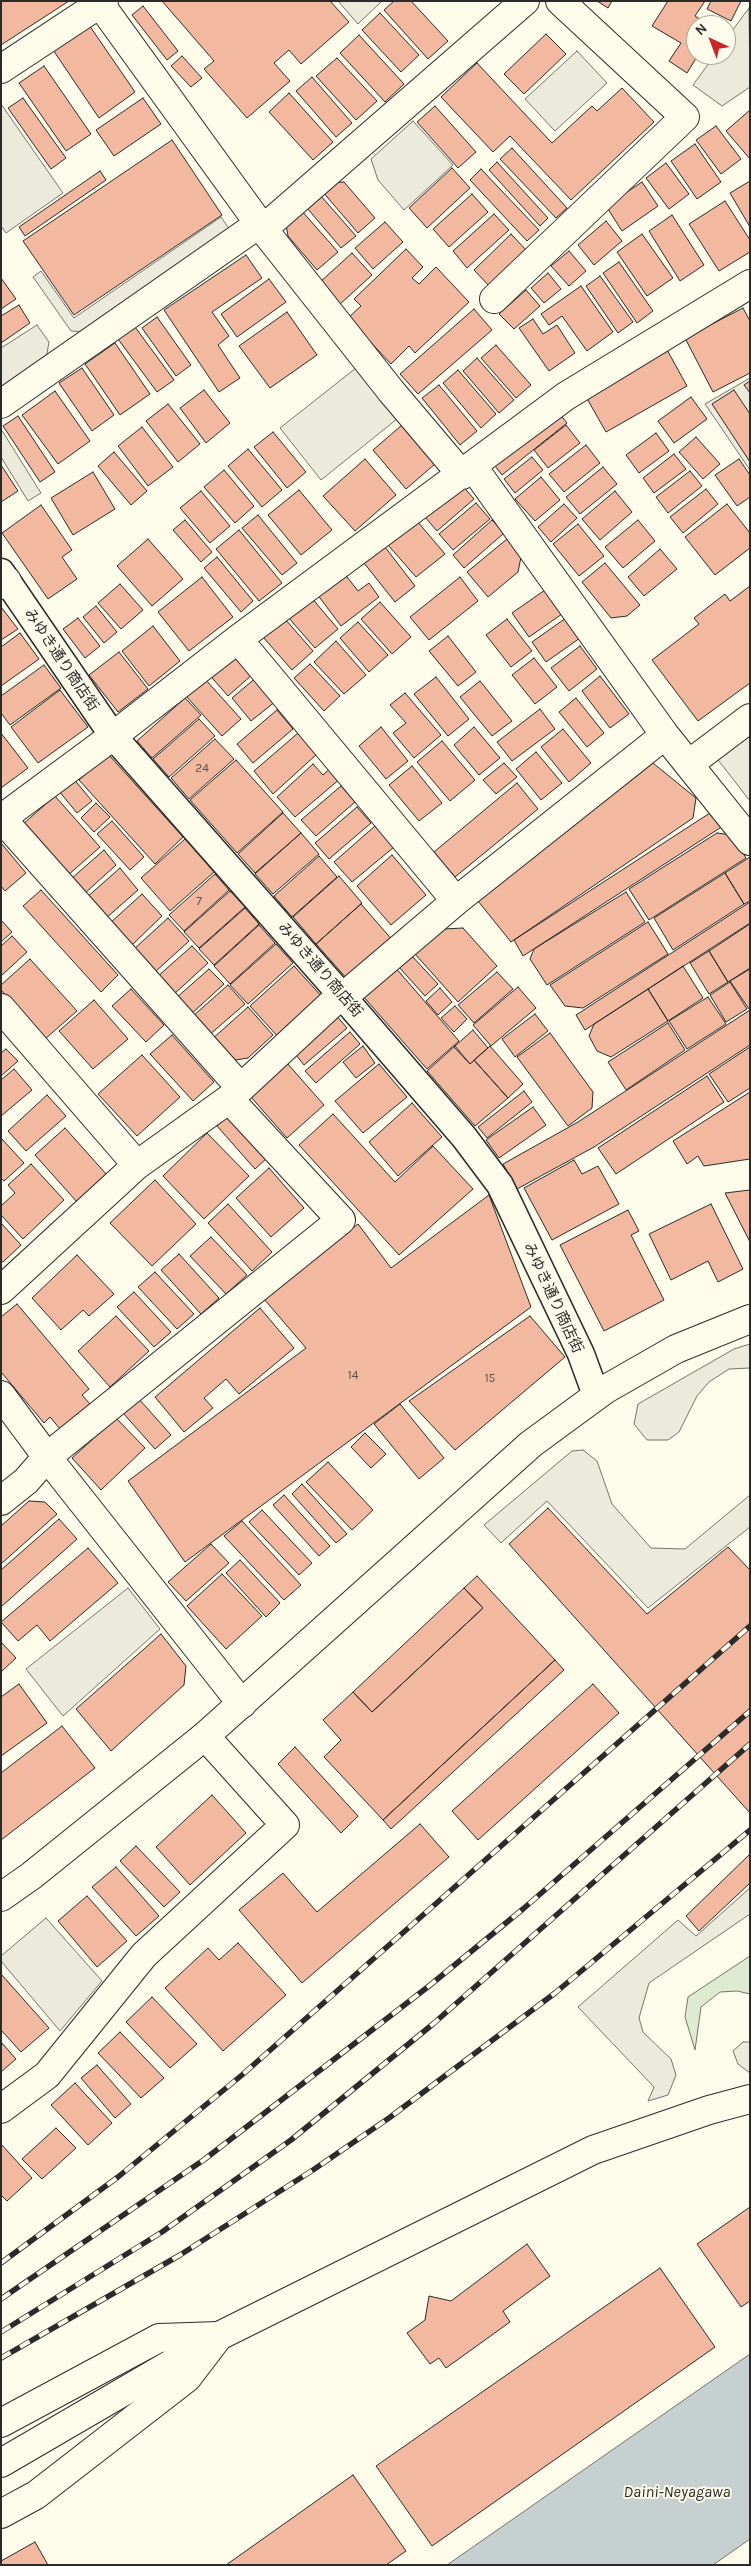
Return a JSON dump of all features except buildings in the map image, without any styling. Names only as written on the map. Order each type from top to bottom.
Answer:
[{"type":"street","points":[[1,404],[261,227],[525,1]]},
{"type":"street","points":[[494,299],[686,117],[560,1]]},
{"type":"street","points":[[1,69],[101,2],[261,227],[391,391],[468,471],[665,735],[750,841]]},
{"type":"street","points":[[1,1501],[26,1481],[47,1457],[341,1220],[2,819],[238,639],[468,471],[566,396],[750,284]]},
{"type":"street","name":"みゆき通り商店街","points":[[3,579],[113,736],[464,1137],[500,1185],[580,1354],[596,1395]]},
{"type":"street","points":[[238,639],[456,901]]},
{"type":"street","points":[[689,764],[750,718]]},
{"type":"street","points":[[1,1290],[137,1165],[234,1093],[342,996],[456,901],[665,735]]},
{"type":"street","points":[[1,1008],[137,1165]]},
{"type":"street","points":[[1,1896],[31,1876],[205,1736],[531,1444],[596,1395],[676,1349],[750,1319]]},
{"type":"street","points":[[1,1395],[47,1457],[242,1704]]},
{"type":"street","points":[[1,2109],[47,2075],[144,1955],[285,1825],[205,1736]]},
{"type":"street","points":[[2,2463],[219,2336],[592,2150],[709,2110],[750,2100]]},
{"type":"street","points":[[1,2423],[159,2338],[219,2336]]},
{"type":"street","points":[[1,2514],[36,2495],[188,2378],[219,2336]]},
{"type":"green space","points":[[750,1956],[750,1994],[737,1991],[720,1992],[701,2007],[695,2050],[685,2017],[688,1997]]},
{"type":"shaded area","points":[[338,1],[382,1],[358,24]]},
{"type":"shaded area","points":[[749,8],[750,87],[722,106],[693,85],[708,65],[736,65],[736,26]]},
{"type":"shaded area","points":[[577,51],[607,83],[555,131],[525,99]]},
{"type":"shaded area","points":[[1,104],[63,193],[6,233],[1,226]]},
{"type":"shaded area","points":[[413,121],[453,165],[404,210],[378,180],[371,159]]},
{"type":"shaded area","points":[[221,217],[232,233],[88,332],[71,331],[33,277],[41,271],[74,318]]},
{"type":"shaded area","points":[[37,325],[49,342],[46,359],[1,390],[1,348]]},
{"type":"shaded area","points":[[356,368],[397,419],[321,480],[280,428]]},
{"type":"shaded area","points":[[750,378],[750,470],[705,404]]},
{"type":"shaded area","points":[[1,429],[41,493],[28,501],[1,457]]},
{"type":"shaded area","points":[[750,729],[750,801],[715,756]]},
{"type":"shaded area","points":[[750,1344],[750,1368],[729,1369],[709,1382],[697,1396],[679,1432],[668,1440],[647,1440],[634,1424],[638,1404],[734,1349]]},
{"type":"shaded area","points":[[583,1450],[597,1461],[612,1504],[651,1548],[685,1549],[750,1495],[750,1527],[648,1608],[547,1501],[501,1543],[484,1525],[572,1451]]},
{"type":"shaded area","points":[[128,1588],[160,1629],[63,1716],[26,1669]]},
{"type":"shaded area","points":[[750,1888],[750,1914],[649,1983],[639,2018],[643,2032],[671,2059],[676,2075],[668,2095],[648,2101],[654,2087],[578,2007],[678,1920],[696,1936]]},
{"type":"shaded area","points":[[46,1918],[102,1981],[60,2031],[1,1961],[1,1956]]},
{"type":"shaded area","points":[[743,2042],[750,2042],[750,2073],[738,2064],[733,2051]]},
{"type":"water","name":"Daini-Neyagawa","points":[[750,2354],[750,2539],[713,2565],[447,2565]]},
{"type":"railway","points":[[1,2263],[118,2177],[242,2075],[750,1626]]},
{"type":"railway","points":[[1,2299],[205,2159],[429,1986],[523,1909],[750,1711]]},
{"type":"railway","points":[[1,2332],[162,2232],[291,2140],[433,2024],[750,1744]]},
{"type":"railway","points":[[1,2358],[180,2255],[313,2170],[389,2118],[555,1993],[750,1830]]}]
